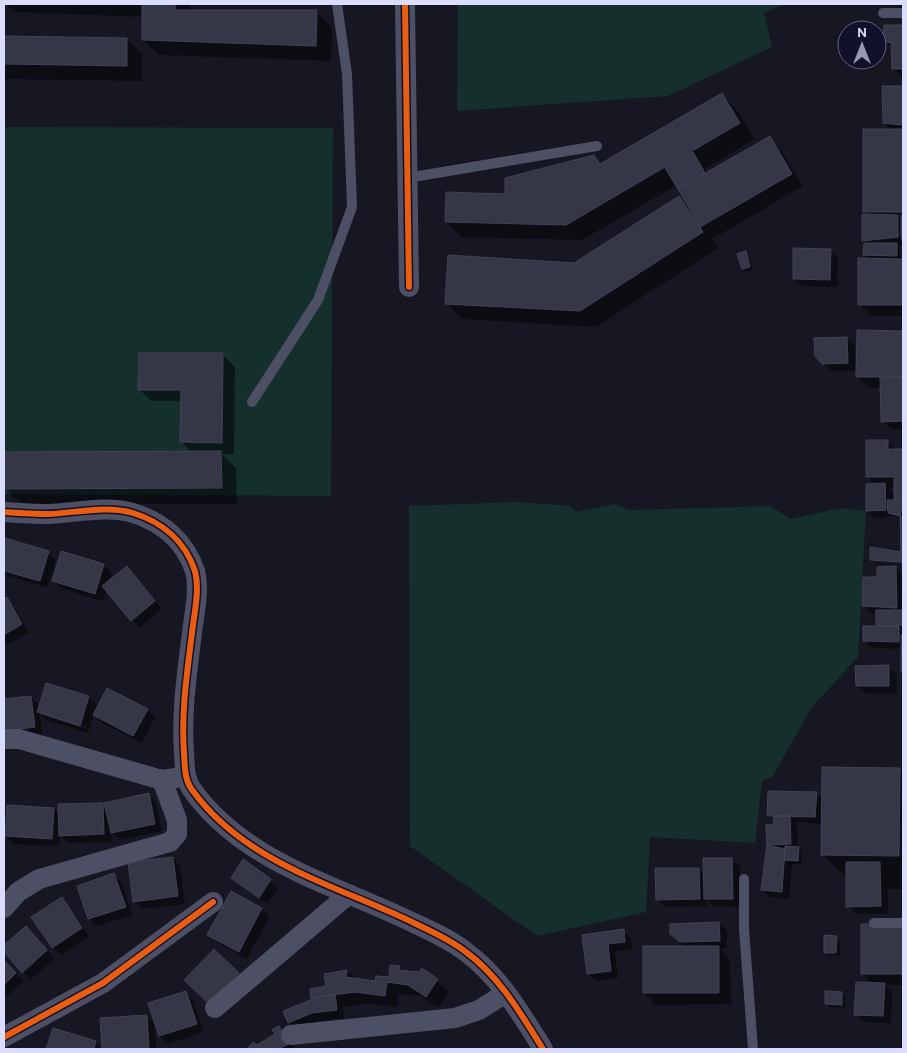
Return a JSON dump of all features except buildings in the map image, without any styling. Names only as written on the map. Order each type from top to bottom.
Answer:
[{"type":"street","points":[[406,4],[409,287]]},
{"type":"street","points":[[4,512],[47,514],[111,510],[132,512],[152,521],[174,535],[195,572],[196,598],[184,702],[183,740],[186,776],[191,789],[209,812],[232,834],[272,859],[424,927],[466,952],[493,975],[543,1049]]},
{"type":"street","points":[[4,739],[19,739],[162,780],[186,776]]},
{"type":"street","points":[[4,908],[18,892],[38,879],[170,842],[177,834],[177,820],[162,780]]},
{"type":"street","points":[[215,1008],[349,894]]},
{"type":"street","points":[[4,1037],[103,983],[213,902]]},
{"type":"street","points":[[290,1035],[456,1018],[479,1010],[506,993]]},
{"type":"lane","points":[[252,402],[318,300],[352,207],[347,74],[337,4]]},
{"type":"lane","points":[[883,13],[903,14]]},
{"type":"lane","points":[[407,178],[597,146]]},
{"type":"lane","points":[[744,879],[744,929],[752,1049]]},
{"type":"lane","points":[[874,923],[903,923]]},
{"type":"green space","points":[[458,4],[785,4],[764,13],[772,47],[668,96],[457,111]]},
{"type":"green space","points":[[4,127],[333,128],[331,496],[4,494]]},
{"type":"green space","points":[[518,502],[570,506],[576,512],[616,504],[629,510],[770,506],[791,519],[841,508],[866,511],[858,657],[811,708],[773,776],[762,781],[755,843],[650,837],[646,912],[537,936],[410,846],[409,506]]},
{"type":"cycle path","points":[[405,4],[409,287]]},
{"type":"cycle path","points":[[4,512],[48,514],[102,510],[123,511],[144,517],[163,527],[171,534],[191,560],[197,586],[186,678],[183,723],[186,773],[190,787],[215,816],[239,837],[267,855],[296,871],[429,930],[460,948],[478,962],[500,984],[543,1049]]},
{"type":"cycle path","points":[[4,1037],[103,983],[213,902]]}]
